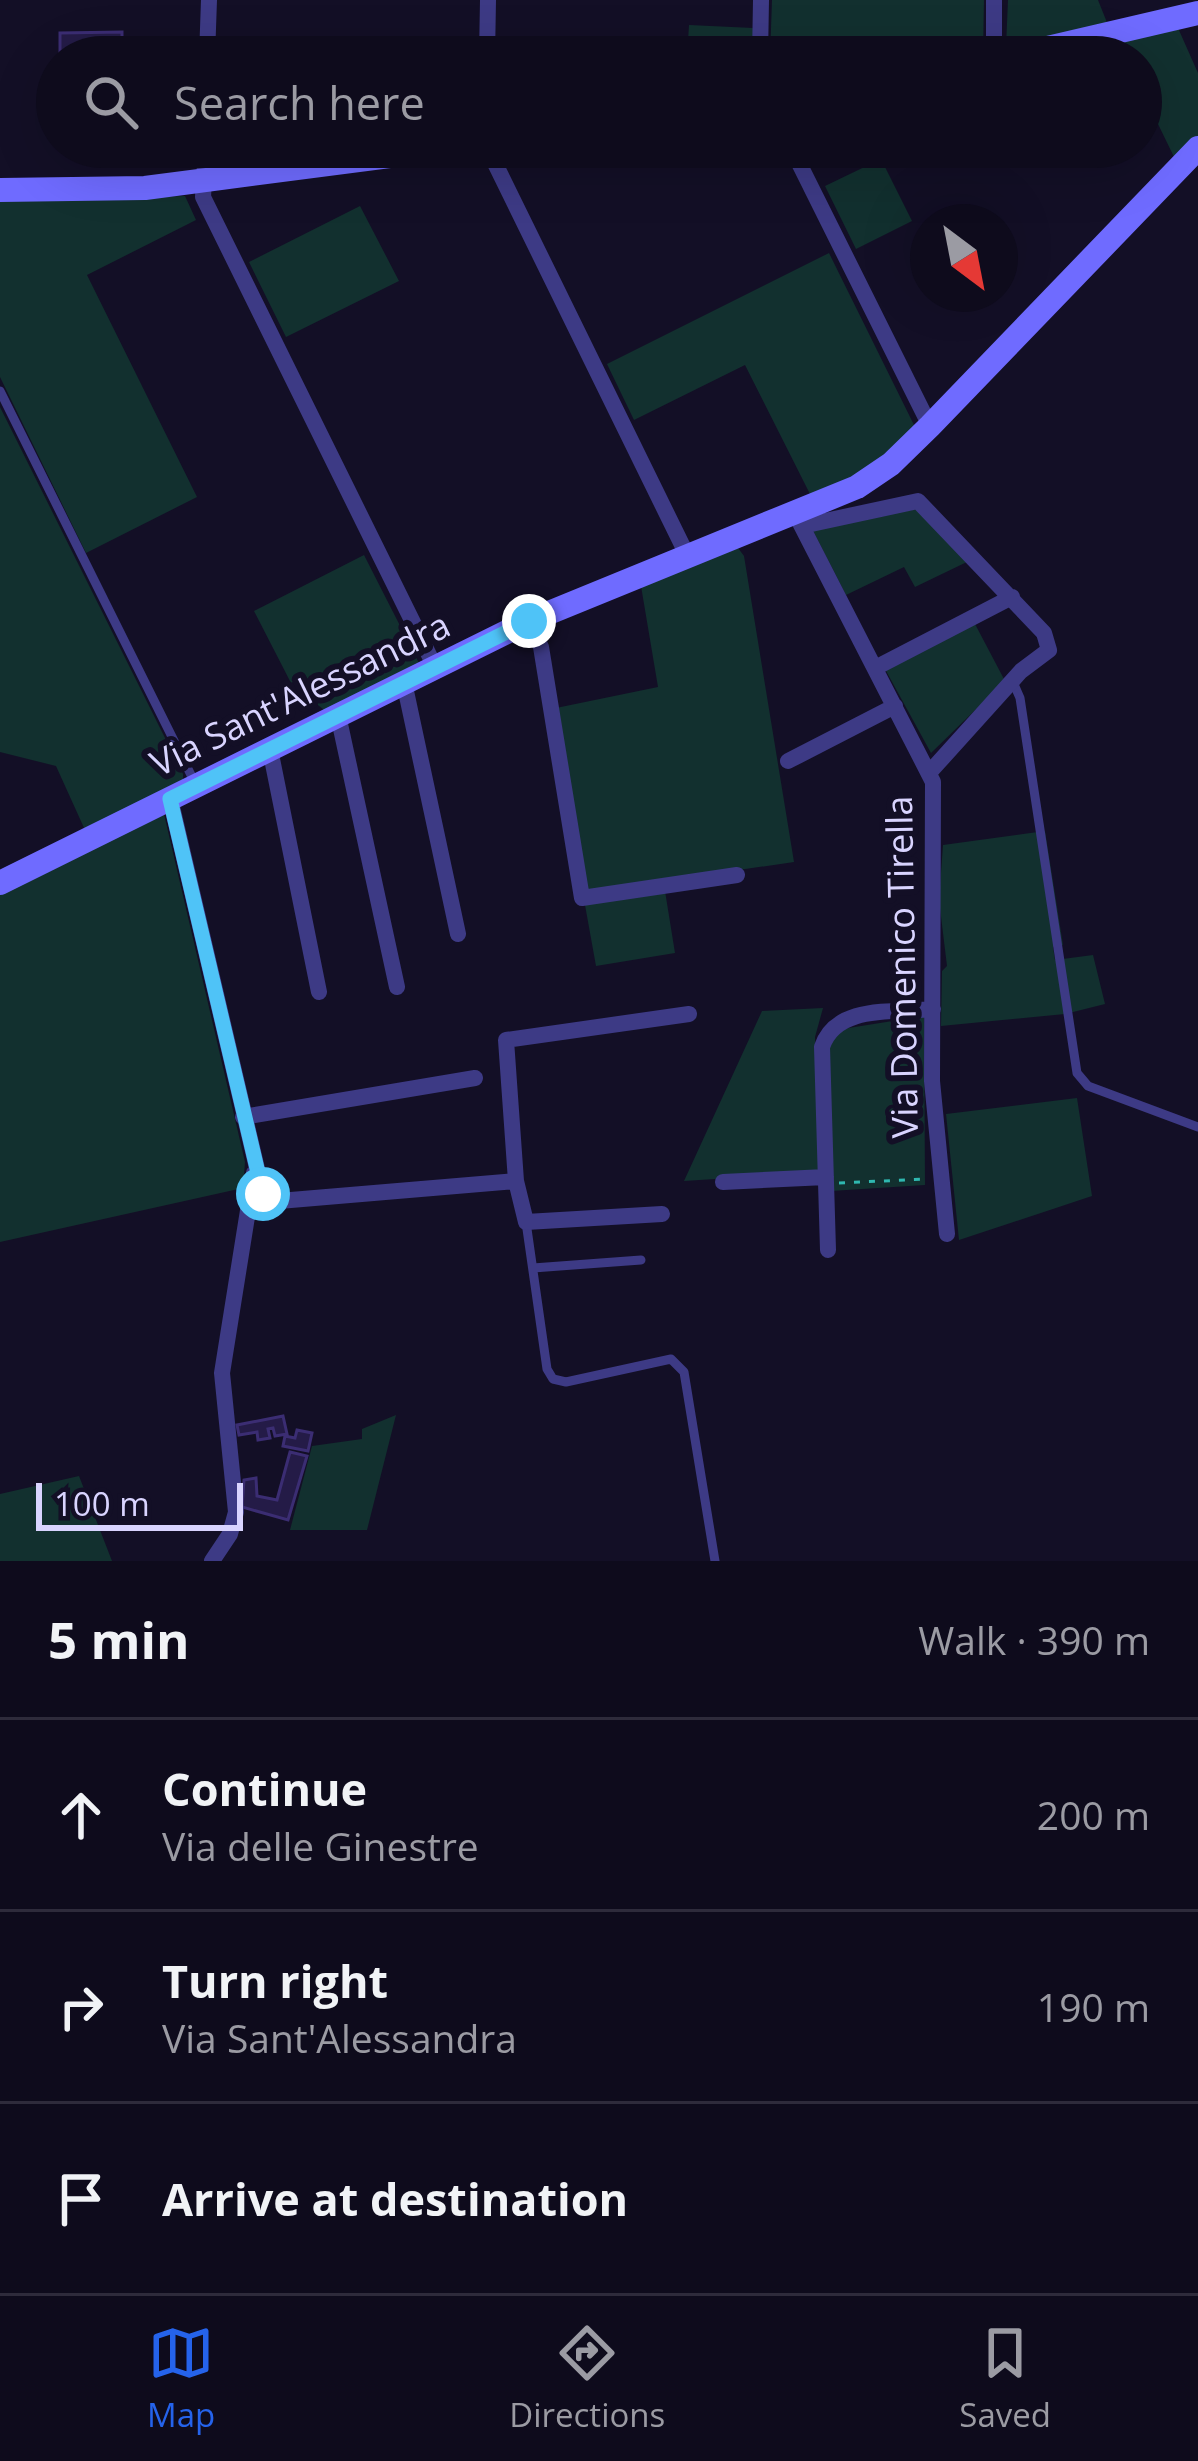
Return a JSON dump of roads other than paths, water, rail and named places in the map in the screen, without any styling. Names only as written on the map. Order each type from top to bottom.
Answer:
[{"type":"street","points":[[207,36],[208,0]]},
{"type":"street","points":[[487,36],[488,0]]},
{"type":"street","points":[[760,36],[761,0]]},
{"type":"street","points":[[994,0],[994,36]]},
{"type":"street","points":[[1099,36],[1198,13]]},
{"type":"street","name":"Via Sant'Alessandra","points":[[0,883],[529,621],[687,555],[799,520],[891,464],[1198,148]]},
{"type":"street","points":[[204,168],[203,197],[435,667]]},
{"type":"street","points":[[0,190],[202,182],[305,168]]},
{"type":"street","points":[[497,168],[687,555]]},
{"type":"street","points":[[801,168],[930,426]]},
{"type":"street","points":[[799,520],[918,501],[1012,597],[1049,644],[1042,658],[1013,682],[929,773]]},
{"type":"street","name":"Via Domenico Tirella","points":[[799,520],[935,792],[933,1009],[947,1234]]},
{"type":"street","points":[[875,668],[1012,597]]},
{"type":"street","points":[[529,621],[541,647],[582,898],[737,875]]},
{"type":"street","points":[[404,682],[458,934]]},
{"type":"street","points":[[788,761],[895,706]]},
{"type":"street","points":[[338,715],[397,987]]},
{"type":"street","points":[[270,748],[319,992]]},
{"type":"street","points":[[170,799],[254,1172],[263,1194],[279,1201],[516,1181]]},
{"type":"street","points":[[828,1250],[821,1047],[826,1035],[834,1023],[853,1016],[933,1009]]},
{"type":"street","points":[[662,1214],[526,1222],[516,1181],[506,1040],[688,1014]]},
{"type":"street","points":[[243,1117],[475,1078]]},
{"type":"street","points":[[212,1561],[230,1534],[236,1512],[222,1373],[254,1172]]},
{"type":"street","points":[[723,1182],[826,1180]]},
{"type":"lane","points":[[0,392],[196,785]]},
{"type":"lane","points":[[1013,682],[1020,698],[1077,1073],[1088,1086],[1198,1127]]},
{"type":"lane","points":[[526,1222],[553,1378],[566,1382],[671,1359],[684,1372],[716,1561]]},
{"type":"lane","points":[[533,1268],[641,1260]]}]
